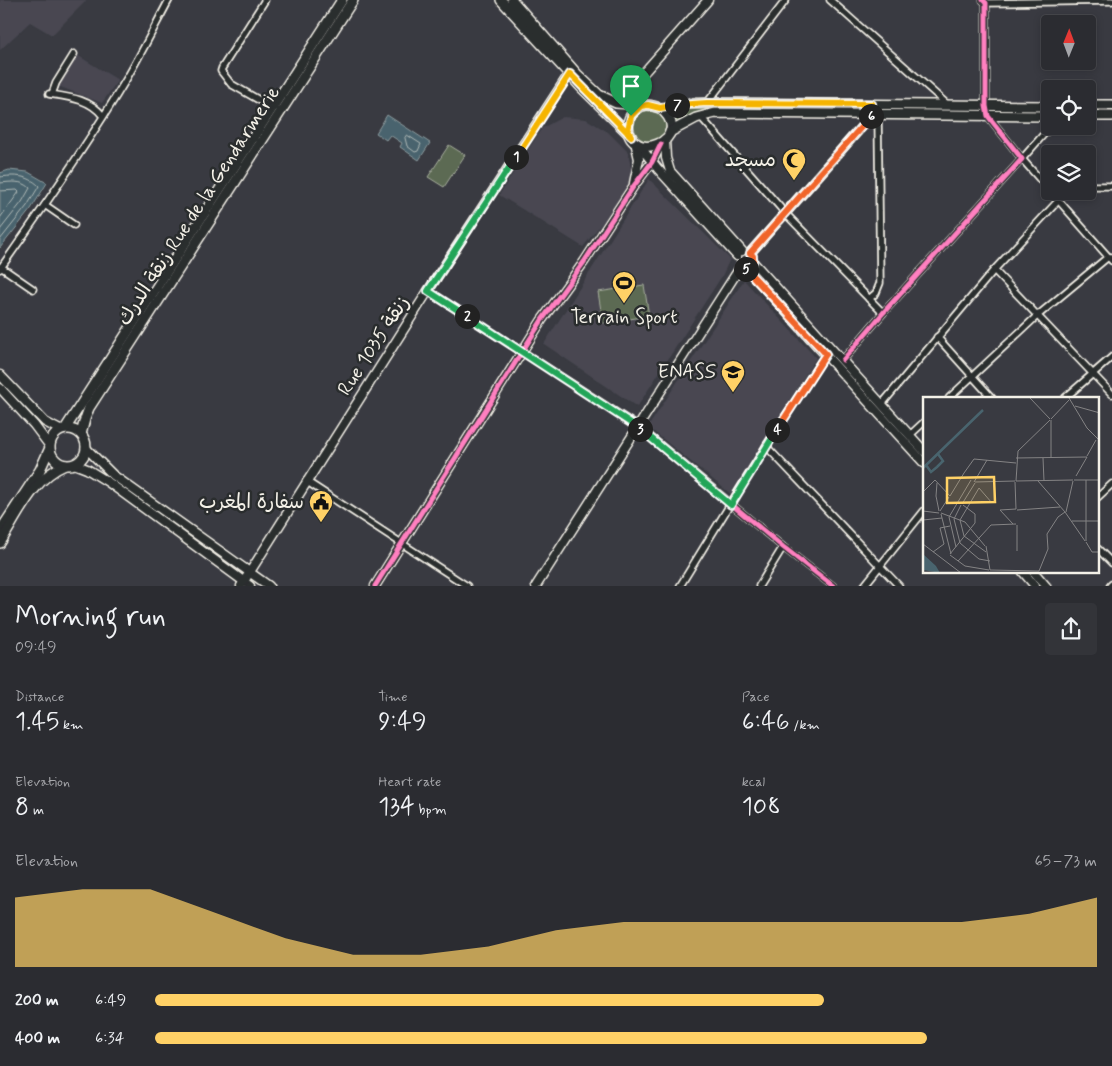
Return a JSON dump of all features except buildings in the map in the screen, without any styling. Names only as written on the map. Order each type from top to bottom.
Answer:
[{"type":"main road","name":"زنقة الدرك Rue de la Gendarmerie","points":[[62,429],[342,0]]},
{"type":"main road","name":"زنقة الدرك Rue de la Gendarmerie","points":[[82,434],[84,419],[89,408],[353,0]]},
{"type":"main road","points":[[501,0],[634,139],[646,146],[665,138],[700,116],[714,114],[1041,116]]},
{"type":"main road","points":[[512,0],[577,74],[599,95],[616,103],[648,105],[660,108],[678,104],[707,103],[1041,106]]},
{"type":"main road","points":[[634,104],[635,86],[640,76],[708,0]]},
{"type":"main road","name":"Rue 1035 زنقة","points":[[245,584],[250,571],[306,481],[570,74]]},
{"type":"main road","points":[[872,104],[875,115]]},
{"type":"main road","points":[[648,105],[635,110],[631,116],[628,130],[652,162],[739,254]]},
{"type":"main road","points":[[1096,106],[1112,105]]},
{"type":"main road","points":[[660,108],[669,118],[665,138],[666,158],[670,171],[739,254]]},
{"type":"main road","points":[[739,254],[750,253],[875,115]]},
{"type":"main road","points":[[1096,116],[1112,116]]},
{"type":"main road","points":[[375,586],[542,320],[652,162],[665,138]]},
{"type":"main road","points":[[633,187],[639,159],[634,139]]},
{"type":"main road","points":[[750,253],[753,256],[753,262],[923,450]]},
{"type":"main road","points":[[739,254],[737,262],[750,272],[923,462]]},
{"type":"main road","points":[[742,267],[748,267],[753,262]]},
{"type":"main road","points":[[536,586],[637,426],[742,267]]},
{"type":"main road","points":[[0,375],[45,422],[62,429],[74,429],[82,434],[86,448],[113,475],[269,586]]},
{"type":"main road","points":[[0,388],[34,425],[57,462],[87,469],[108,482],[245,584]]},
{"type":"main road","points":[[0,530],[40,470],[52,438],[62,429]]},
{"type":"main road","points":[[0,543],[37,485],[46,476],[82,458],[86,448]]},
{"type":"main road","points":[[1025,574],[1035,586]]},
{"type":"main road","points":[[1036,574],[1046,586]]},
{"type":"street","points":[[33,289],[1,268],[103,116],[148,42],[169,0]]},
{"type":"street","points":[[265,0],[221,72],[231,84],[273,108]]},
{"type":"street","points":[[707,103],[786,0]]},
{"type":"street","points":[[830,0],[948,105]]},
{"type":"street","points":[[1041,179],[1022,159],[988,116],[986,106],[984,1],[1112,1]]},
{"type":"street","points":[[74,54],[51,94],[82,101],[96,107],[103,116]]},
{"type":"street","points":[[869,299],[879,289],[880,282],[875,115]]},
{"type":"street","points":[[700,116],[785,213],[883,313]]},
{"type":"street","points":[[843,360],[1043,135]]},
{"type":"street","points":[[1096,186],[1112,186]]},
{"type":"street","points":[[882,404],[994,270],[1058,201],[1111,258],[1037,316],[950,397]]},
{"type":"street","points":[[44,205],[74,225]]},
{"type":"street","points":[[994,270],[1112,394]]},
{"type":"street","points":[[428,291],[637,426],[731,505],[833,586]]},
{"type":"street","points":[[937,337],[991,397]]},
{"type":"street","points":[[680,586],[766,446],[826,354]]},
{"type":"street","points":[[1066,397],[1112,357]]},
{"type":"street","points":[[910,435],[923,423]]},
{"type":"street","points":[[766,446],[899,586]]},
{"type":"street","points":[[306,481],[466,586]]},
{"type":"street","points":[[1100,495],[1112,484]]},
{"type":"street","points":[[864,586],[923,513]]},
{"type":"street","points":[[759,586],[783,547]]},
{"type":"street","points":[[1100,551],[1112,563]]},
{"type":"shaded area","points":[[0,0],[87,0],[52,35],[30,22],[0,50]]},
{"type":"shaded area","points":[[77,55],[118,80],[102,103],[58,86]]},
{"type":"shaded area","points":[[563,117],[586,119],[608,132],[628,152],[631,168],[631,181],[626,193],[583,247],[499,195],[542,128]]},
{"type":"shaded area","points":[[649,179],[730,259],[722,276],[637,407],[544,344]]},
{"type":"shaded area","name":"ENASS","points":[[744,280],[816,358],[732,495],[648,427]]},
{"type":"green space","points":[[667,108],[857,108],[857,110],[705,110],[674,126],[673,115]]},
{"type":"green space","points":[[650,110],[656,111],[661,115],[665,120],[665,132],[661,137],[656,141],[650,142],[644,141],[639,137],[635,132],[634,126],[635,120],[639,115],[644,111]]},
{"type":"green space","points":[[449,145],[465,155],[444,187],[428,177]]},
{"type":"green space","name":"Terrain Sport","points":[[644,285],[649,316],[603,323],[598,292]]},
{"type":"water","points":[[387,115],[430,143],[419,160],[400,147],[402,143],[390,135],[386,140],[376,133]]},
{"type":"water","points":[[9,170],[28,172],[47,183],[31,209],[0,248],[0,173]]},
{"type":"cycle path","points":[[843,360],[1022,159],[988,116],[986,106],[986,3],[983,0]]},
{"type":"cycle path","points":[[375,586],[542,320],[652,162],[661,144]]},
{"type":"cycle path","points":[[428,291],[637,426],[833,586]]},
{"type":"place","name":"مسجد","points":[[794,181]]},
{"type":"place","name":"Terrain Sport","points":[[624,304]]},
{"type":"place","name":"ENASS","points":[[733,393]]},
{"type":"place","name":"سفارة المغرب","points":[[321,523]]},
{"type":"route","points":[[570,74],[631,136],[628,130],[628,122],[631,116],[641,106],[648,105],[655,105],[660,108],[678,104],[707,103],[872,104],[872,115],[754,248],[750,253],[753,256],[753,262],[748,267],[744,267],[826,354],[766,446],[731,505],[637,426],[428,291],[570,74]]}]
